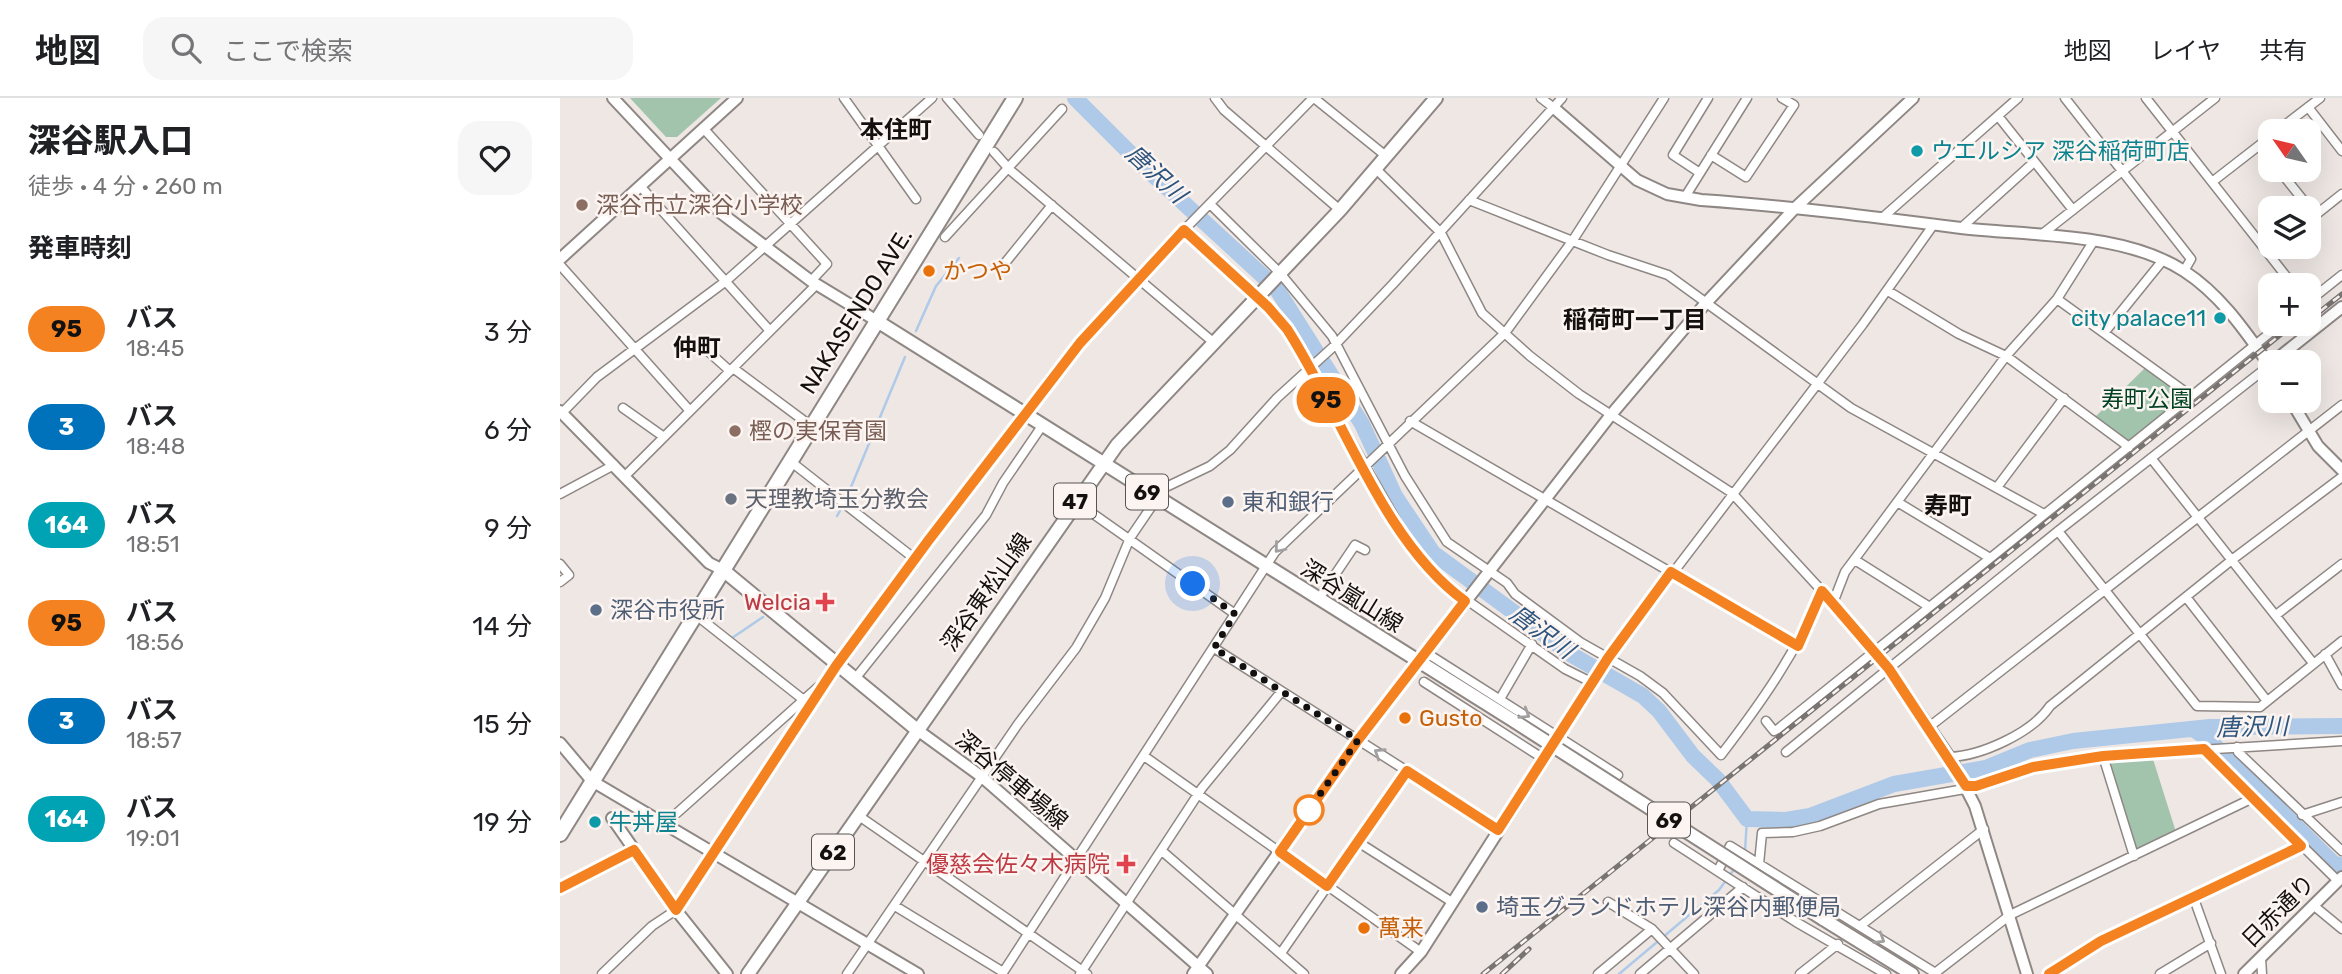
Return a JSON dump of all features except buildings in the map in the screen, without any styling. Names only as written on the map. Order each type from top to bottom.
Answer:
[{"type":"highway","name":"NAKASENDO AVE.","points":[[560,834],[1015,98]]},
{"type":"main road","name":"47","points":[[1258,296],[1340,210],[1436,98]]},
{"type":"main road","name":"深谷東松山線","points":[[916,729],[1075,501],[1130,429],[1258,296]]},
{"type":"main road","name":"深谷嵐山線","points":[[877,321],[1318,600],[1422,657],[1514,721],[1912,974]]},
{"type":"main road","points":[[723,570],[836,666],[916,729]]},
{"type":"main road","name":"62","points":[[748,974],[859,816],[916,729]]},
{"type":"street","points":[[613,98],[722,213],[764,248],[813,283],[877,321]]},
{"type":"street","points":[[560,258],[737,98]]},
{"type":"street","points":[[844,98],[916,199]]},
{"type":"street","points":[[723,570],[709,563],[561,412],[597,377],[633,348],[726,281],[932,98]]},
{"type":"street","points":[[947,98],[979,135]]},
{"type":"street","points":[[1215,98],[1224,110],[1340,210]]},
{"type":"street","points":[[602,974],[652,926],[676,910],[716,853],[836,666],[915,559],[1080,343],[1185,229],[1314,98],[1386,156]]},
{"type":"street","points":[[1541,98],[1619,166],[1651,188],[1685,197],[2041,235],[2126,247],[2184,271],[2226,307],[2259,350]]},
{"type":"street","points":[[849,974],[982,777],[1076,648],[1105,598],[1130,538],[1170,482],[1221,458],[1334,346],[1441,233],[1562,98]]},
{"type":"street","points":[[895,906],[1002,973],[1265,566],[1291,534],[1505,333],[1573,240],[1664,98]]},
{"type":"street","points":[[1700,173],[1672,155],[1708,98]]},
{"type":"street","points":[[1685,197],[1747,98]]},
{"type":"street","points":[[1711,155],[1746,177],[1794,105],[1782,98]]},
{"type":"street","points":[[1200,972],[1236,915],[1358,740],[1610,416],[1705,304],[1795,208],[1913,98]]},
{"type":"street","points":[[1882,218],[2018,98]]},
{"type":"street","points":[[2065,98],[2191,259],[2184,271]]},
{"type":"street","points":[[2146,98],[2258,240]]},
{"type":"street","points":[[2041,235],[2215,98]]},
{"type":"street","points":[[2292,119],[2320,98]]},
{"type":"street","points":[[2308,107],[2342,151]]},
{"type":"street","points":[[945,237],[1010,170],[1062,109]]},
{"type":"street","points":[[1998,116],[2073,210]]},
{"type":"street","points":[[625,476],[771,331],[827,264],[703,128]]},
{"type":"street","points":[[2212,182],[2258,147]]},
{"type":"street","points":[[994,152],[1010,170],[1213,342]]},
{"type":"street","points":[[1961,228],[2034,162]]},
{"type":"street","points":[[1376,169],[1441,233],[1482,313],[1530,356],[1610,416],[1732,493],[1833,603],[1889,669],[1951,759],[1965,784],[1984,829],[2027,974]]},
{"type":"street","points":[[640,186],[771,331]]},
{"type":"street","points":[[2321,211],[2342,194]]},
{"type":"street","points":[[1469,200],[1668,275],[1866,418],[1998,486],[2044,514]]},
{"type":"street","points":[[1005,263],[1052,205]]},
{"type":"street","points":[[1208,206],[1314,311],[1433,525],[1453,547],[1580,642],[1607,660],[1640,676],[1663,693],[1721,755],[1798,646],[1822,591]]},
{"type":"street","points":[[1401,974],[1421,952],[1607,660],[1671,572],[1888,291],[1934,224]]},
{"type":"street","points":[[1185,229],[1258,296],[1287,329],[1416,551],[1444,584],[1565,669],[1593,682]]},
{"type":"street","points":[[1833,603],[1845,572],[2006,356],[2057,299],[2092,242]]},
{"type":"street","points":[[2273,259],[2284,273]]},
{"type":"street","points":[[2104,333],[2162,260]]},
{"type":"street","points":[[560,265],[690,411]]},
{"type":"street","points":[[2321,292],[2342,275]]},
{"type":"street","points":[[1888,291],[1959,334],[2006,356],[2129,447]]},
{"type":"street","points":[[2057,299],[2191,396]]},
{"type":"street","points":[[2289,350],[2342,307]]},
{"type":"street","points":[[1766,721],[1774,731],[1778,729],[1927,606],[2265,336]]},
{"type":"street","points":[[710,353],[811,426]]},
{"type":"street","points":[[1786,752],[2058,531],[2258,375]]},
{"type":"street","points":[[1998,486],[2064,398]]},
{"type":"street","points":[[1929,727],[2342,405]]},
{"type":"street","points":[[623,408],[664,437]]},
{"type":"street","points":[[2298,413],[2318,446],[2342,470]]},
{"type":"street","points":[[1409,421],[1798,646]]},
{"type":"street","points":[[854,680],[986,515],[1003,483],[1042,426]]},
{"type":"street","points":[[2151,458],[2313,663]]},
{"type":"street","points":[[790,461],[915,559]]},
{"type":"street","points":[[560,494],[614,465]]},
{"type":"street","points":[[1951,759],[2006,741],[2030,727],[2050,706],[2232,559],[2342,477]]},
{"type":"street","points":[[1075,501],[1235,614]]},
{"type":"street","points":[[1899,503],[1990,558]]},
{"type":"street","points":[[2058,531],[2197,706],[2260,706],[2342,641]]},
{"type":"street","points":[[1318,600],[1355,545],[1365,550]]},
{"type":"street","points":[[1855,560],[1927,606]]},
{"type":"street","points":[[2276,614],[2342,564]]},
{"type":"street","points":[[560,565],[569,575],[560,582]]},
{"type":"street","points":[[2186,597],[2267,701]]},
{"type":"street","points":[[696,615],[806,701]]},
{"type":"street","points":[[1500,699],[1532,644]]},
{"type":"street","points":[[1214,648],[1498,830]]},
{"type":"street","points":[[2325,654],[2342,685]]},
{"type":"street","points":[[1422,657],[1500,699],[1618,775]]},
{"type":"street","points":[[677,813],[806,701],[836,666]]},
{"type":"street","points":[[1424,682],[1544,759]]},
{"type":"street","points":[[859,816],[1083,973],[1200,794],[1280,692]]},
{"type":"street","name":"深谷停車場線","points":[[916,729],[982,777],[1200,972]]},
{"type":"street","points":[[1759,864],[1762,833],[1793,832],[1820,826],[1879,804],[1965,784],[1976,786],[2033,767],[2103,756],[2342,741]]},
{"type":"street","points":[[560,743],[592,781],[918,974]]},
{"type":"street","points":[[2237,747],[2238,752],[2342,851]]},
{"type":"street","points":[[2208,749],[2301,846],[2340,879]]},
{"type":"street","points":[[1144,756],[1421,952]]},
{"type":"street","points":[[2103,756],[2134,856]]},
{"type":"street","points":[[1281,953],[1407,771]]},
{"type":"street","points":[[1718,871],[1730,846],[1936,973],[2010,915],[2253,798]]},
{"type":"street","points":[[2302,815],[2342,802]]},
{"type":"street","points":[[612,818],[676,910],[726,974]]},
{"type":"street","points":[[1860,926],[1984,829]]},
{"type":"street","points":[[1358,842],[1452,902]]},
{"type":"street","points":[[1674,843],[1797,922],[1886,974]]},
{"type":"street","points":[[2049,974],[2101,941],[2301,846]]},
{"type":"street","points":[[560,888],[634,850]]},
{"type":"street","points":[[1162,851],[1304,974]]},
{"type":"street","name":"日赤通り","points":[[2244,974],[2340,879]]},
{"type":"street","points":[[1640,974],[1743,887]]},
{"type":"street","points":[[2193,896],[2221,974]]},
{"type":"street","points":[[1797,922],[1818,900]]},
{"type":"street","points":[[1608,901],[1653,930],[1694,974]]},
{"type":"street","points":[[2313,905],[2342,929]]},
{"type":"street","points":[[1598,974],[1653,930]]},
{"type":"street","points":[[2160,974],[2211,943]]},
{"type":"street","points":[[1800,974],[1838,944]]},
{"type":"street","points":[[2261,958],[2262,974]]},
{"type":"green space","points":[[630,98],[721,98],[677,137],[666,137]]},
{"type":"green space","name":"寿町公園","points":[[2146,367],[2187,396],[2129,444],[2094,418]]},
{"type":"green space","points":[[2152,756],[2176,832],[2136,851],[2107,760]]},
{"type":"waterway","name":"唐沢川","points":[[1075,98],[1138,161],[1276,288],[1362,424],[1395,496],[1433,553],[1572,655],[1643,696],[1659,711],[1693,756],[1718,780],[1747,819],[1786,820],[1810,816],[1894,784],[1986,768],[2030,750],[2073,741],[2210,727],[2342,726]]},
{"type":"waterway","points":[[916,331],[936,286],[959,258]]},
{"type":"waterway","points":[[851,487],[905,357]]},
{"type":"waterway","points":[[837,516],[842,507]]},
{"type":"waterway","points":[[732,638],[763,617]]},
{"type":"waterway","points":[[2193,729],[2209,740],[2333,863],[2342,866]]},
{"type":"waterway","points":[[1745,851],[1747,819]]},
{"type":"waterway","points":[[1619,974],[1719,890],[1735,868]]},
{"type":"railway","points":[[2321,311],[2342,294]]},
{"type":"railway","points":[[1483,974],[2279,336]]},
{"type":"railway","points":[[1502,974],[1529,949]]},
{"type":"bus line","name":"95","points":[[560,888],[634,850],[676,910],[716,853],[836,666],[928,541],[1051,377],[1184,230],[1268,307],[1287,329],[1405,536],[1444,584],[1465,601],[1358,740],[1280,852],[1327,886],[1407,771],[1498,830],[1608,658],[1671,572],[1798,646],[1822,591],[1889,669],[1966,786],[1976,786],[2033,767],[2103,756],[2204,749],[2301,846],[2101,941],[2049,974]]},
{"type":"place","name":"ウエルシア 深谷稲荷町店","points":[[1917,151]]},
{"type":"place","name":"深谷市立深谷小学校","points":[[582,205]]},
{"type":"place","name":"かつや","points":[[929,271]]},
{"type":"place","name":"city palace11","points":[[2220,318]]},
{"type":"place","name":"樫の実保育園","points":[[735,431]]},
{"type":"place","name":"天理教埼玉分教会","points":[[731,499]]},
{"type":"place","name":"東和銀行","points":[[1228,502]]},
{"type":"place","name":"Welcia","points":[[825,602]]},
{"type":"place","name":"深谷市役所","points":[[596,610]]},
{"type":"place","name":"Gusto","points":[[1405,718]]},
{"type":"place","name":"牛丼屋","points":[[595,822]]},
{"type":"place","name":"優慈会佐々木病院","points":[[1126,864]]},
{"type":"place","name":"埼玉グランドホテル深谷内郵便局","points":[[1482,907]]},
{"type":"place","name":"萬来","points":[[1364,928]]},
{"type":"district","name":"本住町","points":[[896,130]]},
{"type":"district","name":"稲荷町一丁目","points":[[1635,320]]},
{"type":"district","name":"仲町","points":[[697,348]]},
{"type":"district","name":"寿町","points":[[1948,506]]},
{"type":"route","points":[[1193,584],[1235,614],[1214,648],[1358,740],[1309,810]]}]
